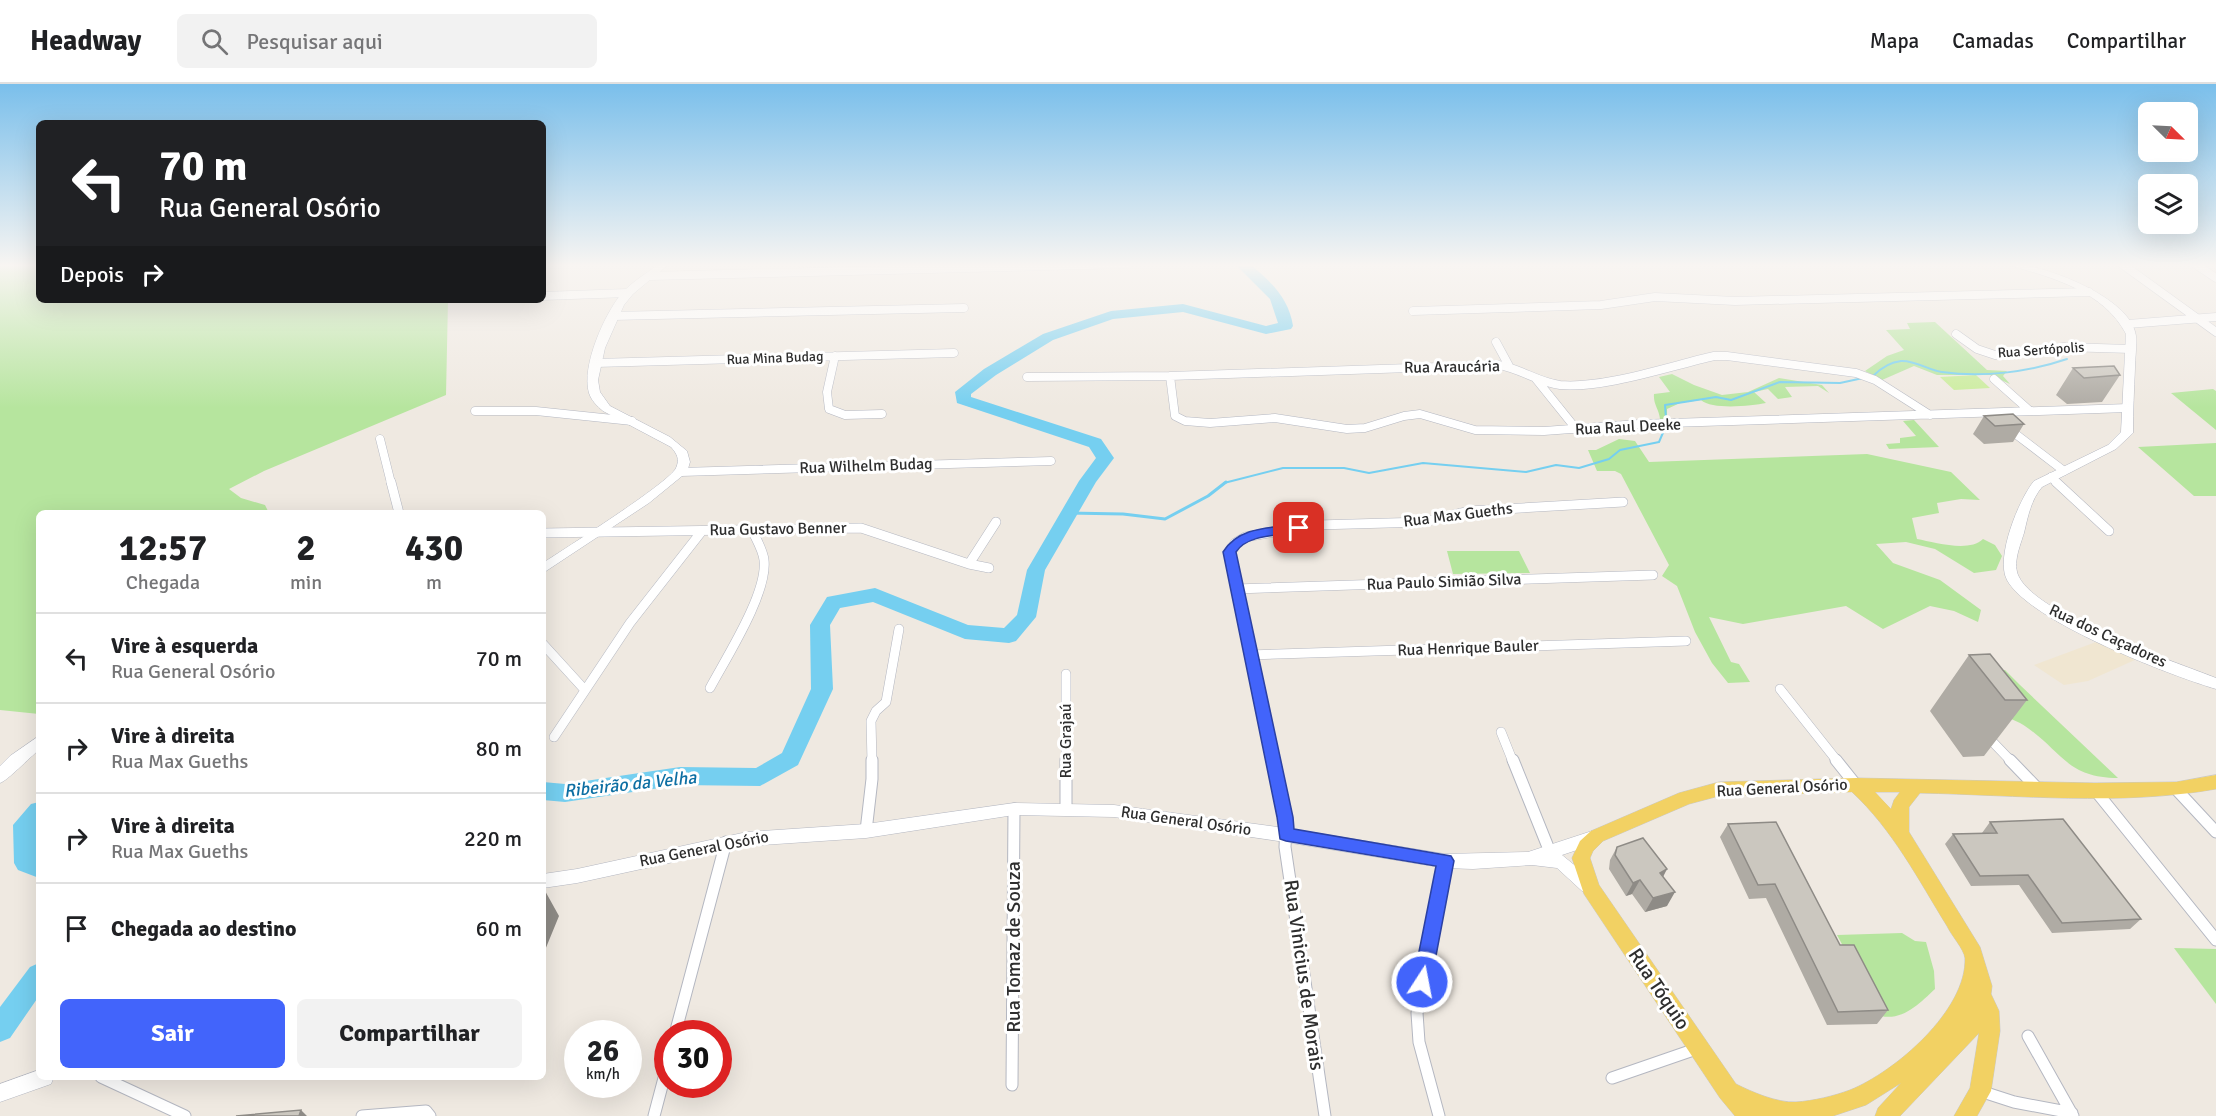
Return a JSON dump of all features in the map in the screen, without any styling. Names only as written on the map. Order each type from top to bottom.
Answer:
[{"type":"main road","points":[[546,567],[645,500],[681,472],[684,462],[683,453],[675,444],[598,400],[593,392],[592,382],[596,363],[615,312]]},
{"type":"main road","points":[[2118,312],[2128,324]]},
{"type":"main road","name":"Rua dos Caçadores","points":[[2128,324],[2131,349],[2128,428],[2124,437],[2112,447],[2038,484],[2025,504],[2009,563],[2013,579],[2025,595],[2063,619],[2216,684]]},
{"type":"main road","name":"Rua dos Caçadores","points":[[2190,673],[2216,694]]},
{"type":"main road","points":[[0,777],[15,760],[36,744]]},
{"type":"main road","name":"Rua General Osório","points":[[546,881],[577,876],[726,842],[789,834],[866,831],[1014,809],[1066,808],[1159,816],[1445,861],[1498,862],[1528,859],[1550,852],[1598,836],[1685,798],[1719,789],[1785,785],[1916,785],[2095,790],[2176,789],[2216,782]]},
{"type":"main road","points":[[1856,785],[1883,810],[1901,834],[1973,953],[1982,986],[1980,1013],[1972,1026],[1913,1085],[1887,1115]]},
{"type":"main road","points":[[1901,834],[1900,805],[1916,785]]},
{"type":"main road","name":"Rua Tóquio","points":[[1591,888],[1581,858],[1586,846],[1598,836]]},
{"type":"main road","name":"Rua Tóquio","points":[[1528,859],[1561,861],[1591,888],[1728,1090],[1749,1116]]},
{"type":"main road","points":[[1728,1090],[1763,1106],[1801,1114],[1865,1094],[1904,1067],[1960,1011],[1970,989],[1973,953]]},
{"type":"main road","points":[[1965,1116],[1980,1091],[1990,1031],[1989,1011],[1982,996]]},
{"type":"main road","points":[[0,1093],[37,1080]]},
{"type":"street","points":[[613,316],[781,312]]},
{"type":"street","points":[[2188,312],[2216,332]]},
{"type":"street","points":[[2128,324],[2216,317]]},
{"type":"street","name":"Rua Sertópolis","points":[[1956,334],[1977,349],[1995,355],[2064,347],[2131,349]]},
{"type":"street","points":[[1496,342],[1509,366]]},
{"type":"street","name":"Rua Mina Budag","points":[[596,363],[954,353]]},
{"type":"street","points":[[835,356],[826,398],[826,407],[830,412],[839,415],[882,414]]},
{"type":"street","name":"Rua Araucária","points":[[1027,377],[1170,376],[1509,366],[1536,379],[1556,384],[1591,385],[1714,356],[1727,356],[1856,373],[1875,380],[1930,415]]},
{"type":"street","name":"Rua Raul Deeke","points":[[1170,376],[1175,416],[1190,422],[1278,418],[1355,429],[1377,425],[1410,414],[1420,414],[1484,431],[1577,430],[1639,424],[2128,408]]},
{"type":"street","points":[[1536,379],[1577,430]]},
{"type":"street","points":[[1994,379],[2030,411]]},
{"type":"street","points":[[475,411],[536,411],[632,421]]},
{"type":"street","points":[[1989,413],[1997,420]]},
{"type":"street","points":[[2006,426],[2064,471]]},
{"type":"street","points":[[380,439],[398,510]]},
{"type":"street","name":"Rua Wilhelm Budag","points":[[681,472],[1051,461]]},
{"type":"street","points":[[2051,477],[2109,531]]},
{"type":"street","name":"Rua Max Gueths","points":[[1286,835],[1285,817],[1229,552],[1235,543],[1245,537],[1263,533],[1317,525],[1424,522],[1469,511],[1623,502]]},
{"type":"street","points":[[969,564],[996,522]]},
{"type":"street","name":"Rua Gustavo Benner","points":[[546,533],[861,528],[969,564],[989,568]]},
{"type":"street","points":[[710,688],[757,594],[764,571],[764,559],[752,530]]},
{"type":"street","points":[[554,737],[630,623],[702,531]]},
{"type":"street","name":"Rua Paulo Simião Silva","points":[[1236,589],[1653,575]]},
{"type":"street","points":[[866,831],[872,779],[871,721],[876,711],[886,702],[899,629]]},
{"type":"street","name":"Rua Henrique Bauler","points":[[1249,655],[1686,641]]},
{"type":"street","points":[[546,647],[584,689]]},
{"type":"street","name":"Rua Grajaú","points":[[1066,674],[1066,808]]},
{"type":"street","points":[[1780,689],[1856,785]]},
{"type":"street","points":[[1981,730],[2038,789]]},
{"type":"street","points":[[1501,732],[1550,852]]},
{"type":"street","points":[[2176,789],[2216,832]]},
{"type":"street","points":[[2095,790],[2216,940]]},
{"type":"street","name":"Rua Tomaz de Souza","points":[[1012,1085],[1014,809]]},
{"type":"street","name":"Rua Vinicius de Morais","points":[[1286,835],[1285,847],[1325,1116]]},
{"type":"street","points":[[679,1020],[726,842]]},
{"type":"street","points":[[1439,1116],[1419,1042],[1417,1013],[1445,861]]},
{"type":"street","points":[[2028,1036],[2072,1115]]},
{"type":"street","points":[[1612,1078],[1699,1048]]},
{"type":"street","points":[[107,1080],[185,1116]]},
{"type":"street","points":[[1980,1091],[2014,1102],[2072,1115]]},
{"type":"street","points":[[654,1116],[659,1098]]},
{"type":"street","points":[[362,1116],[428,1114]]},
{"type":"shaded area","points":[[2096,642],[2137,659],[2088,681],[2064,685],[2034,665]]},
{"type":"green space","points":[[0,312],[448,312],[446,395],[264,471],[229,489],[241,498],[265,505],[268,510],[36,510],[36,714],[0,710]]},
{"type":"green space","points":[[1935,322],[1987,370],[2007,371],[2003,376],[2010,384],[1990,375],[1937,375],[1914,366],[1882,380],[1865,371],[1887,356],[1904,350],[1886,330],[1910,329],[1907,323]]},
{"type":"green space","points":[[1672,374],[1722,395],[1748,392],[1779,378],[1822,385],[1829,393],[1818,386],[1785,387],[1792,397],[1778,399],[1768,389],[1754,392],[1766,403],[1732,406],[1714,405],[1701,400],[1680,403],[1667,409],[1667,419],[1660,419],[1654,394],[1670,392],[1659,377]]},
{"type":"green space","points":[[1976,375],[1990,388],[1954,390],[1940,377]]},
{"type":"green space","points":[[2213,389],[2216,391],[2216,430],[2171,393]]},
{"type":"green space","points":[[1914,420],[1939,447],[1889,449],[1886,444],[1900,443],[1900,438],[1916,436],[1903,421]]},
{"type":"green space","points":[[1619,439],[1635,441],[1649,462],[1867,454],[1951,472],[1980,500],[1961,499],[1937,503],[1939,513],[1912,518],[1917,539],[1960,546],[1977,543],[1983,539],[1995,545],[2002,556],[1996,570],[1974,573],[1935,549],[1906,542],[1876,544],[1893,563],[1940,580],[1981,610],[1978,622],[1954,611],[1930,606],[1883,629],[1846,606],[1743,624],[1709,617],[1731,662],[1739,664],[1750,682],[1728,683],[1712,663],[1695,632],[1677,586],[1662,576],[1669,565],[1621,474],[1615,471],[1597,471],[1588,450],[1596,450]]},
{"type":"green space","points":[[2216,443],[2216,496],[2194,496],[2138,447]]},
{"type":"green space","points":[[1447,551],[1519,551],[1530,573],[1453,574]]},
{"type":"green space","points":[[2005,670],[2118,778],[2100,777],[2074,767],[2020,723],[1989,712],[1985,672]]},
{"type":"green space","points":[[1902,933],[1915,941],[1926,942],[1934,971],[1935,989],[1911,1010],[1897,1016],[1881,1016],[1837,935]]},
{"type":"green space","points":[[2174,948],[2216,949],[2216,1004]]},
{"type":"building","points":[[2114,366],[2120,375],[2084,378],[2073,368]]},
{"type":"building","points":[[2013,414],[2024,424],[1995,426],[1984,416]]},
{"type":"building","points":[[1990,654],[2027,700],[2005,700],[1969,655]]},
{"type":"building","points":[[2063,819],[2141,919],[2062,923],[2028,875],[1980,876],[1953,834],[1997,833],[1990,822]]},
{"type":"building","points":[[1776,822],[1840,945],[1854,945],[1888,1010],[1838,1012],[1775,884],[1758,885],[1728,824]]},
{"type":"building","points":[[1643,838],[1667,869],[1660,873],[1675,892],[1653,898],[1640,880],[1633,883],[1615,855],[1617,847]]},
{"type":"building","points":[[301,1110],[299,1116],[236,1116]]},
{"type":"waterway","name":"Ribeirão da Velha","points":[[546,791],[565,793],[680,776],[760,777],[790,759],[822,689],[820,625],[834,602],[875,595],[965,632],[1009,636],[1026,617],[1036,570],[1088,481],[1105,458],[1095,443],[963,400],[963,392],[990,372],[1048,337],[1111,315],[1140,312]]},
{"type":"waterway","name":"Ribeirão da Velha","points":[[1199,312],[1266,330],[1286,326],[1283,312]]},
{"type":"waterway","points":[[1873,376],[1886,366],[1901,361],[1942,372],[1989,374],[2037,367],[2067,359]]},
{"type":"waterway","points":[[1666,419],[1665,405],[1716,397],[1731,400],[1780,382],[1840,383],[1863,378]]},
{"type":"waterway","points":[[1225,483],[1283,468],[1344,468],[1369,473],[1423,463],[1526,472],[1556,465],[1579,468],[1609,459],[1620,450],[1659,442],[1665,428]]},
{"type":"waterway","points":[[1068,513],[1123,514],[1165,519],[1208,496],[1225,483]]},
{"type":"waterway","name":"Ribeirão da Velha","points":[[36,814],[25,825],[26,863],[36,867]]},
{"type":"waterway","name":"Ribeirão da Velha","points":[[0,1029],[36,979]]},
{"type":"route","points":[[1299,528],[1245,537],[1235,543],[1229,552],[1285,817],[1286,835],[1445,861],[1422,982]]}]
